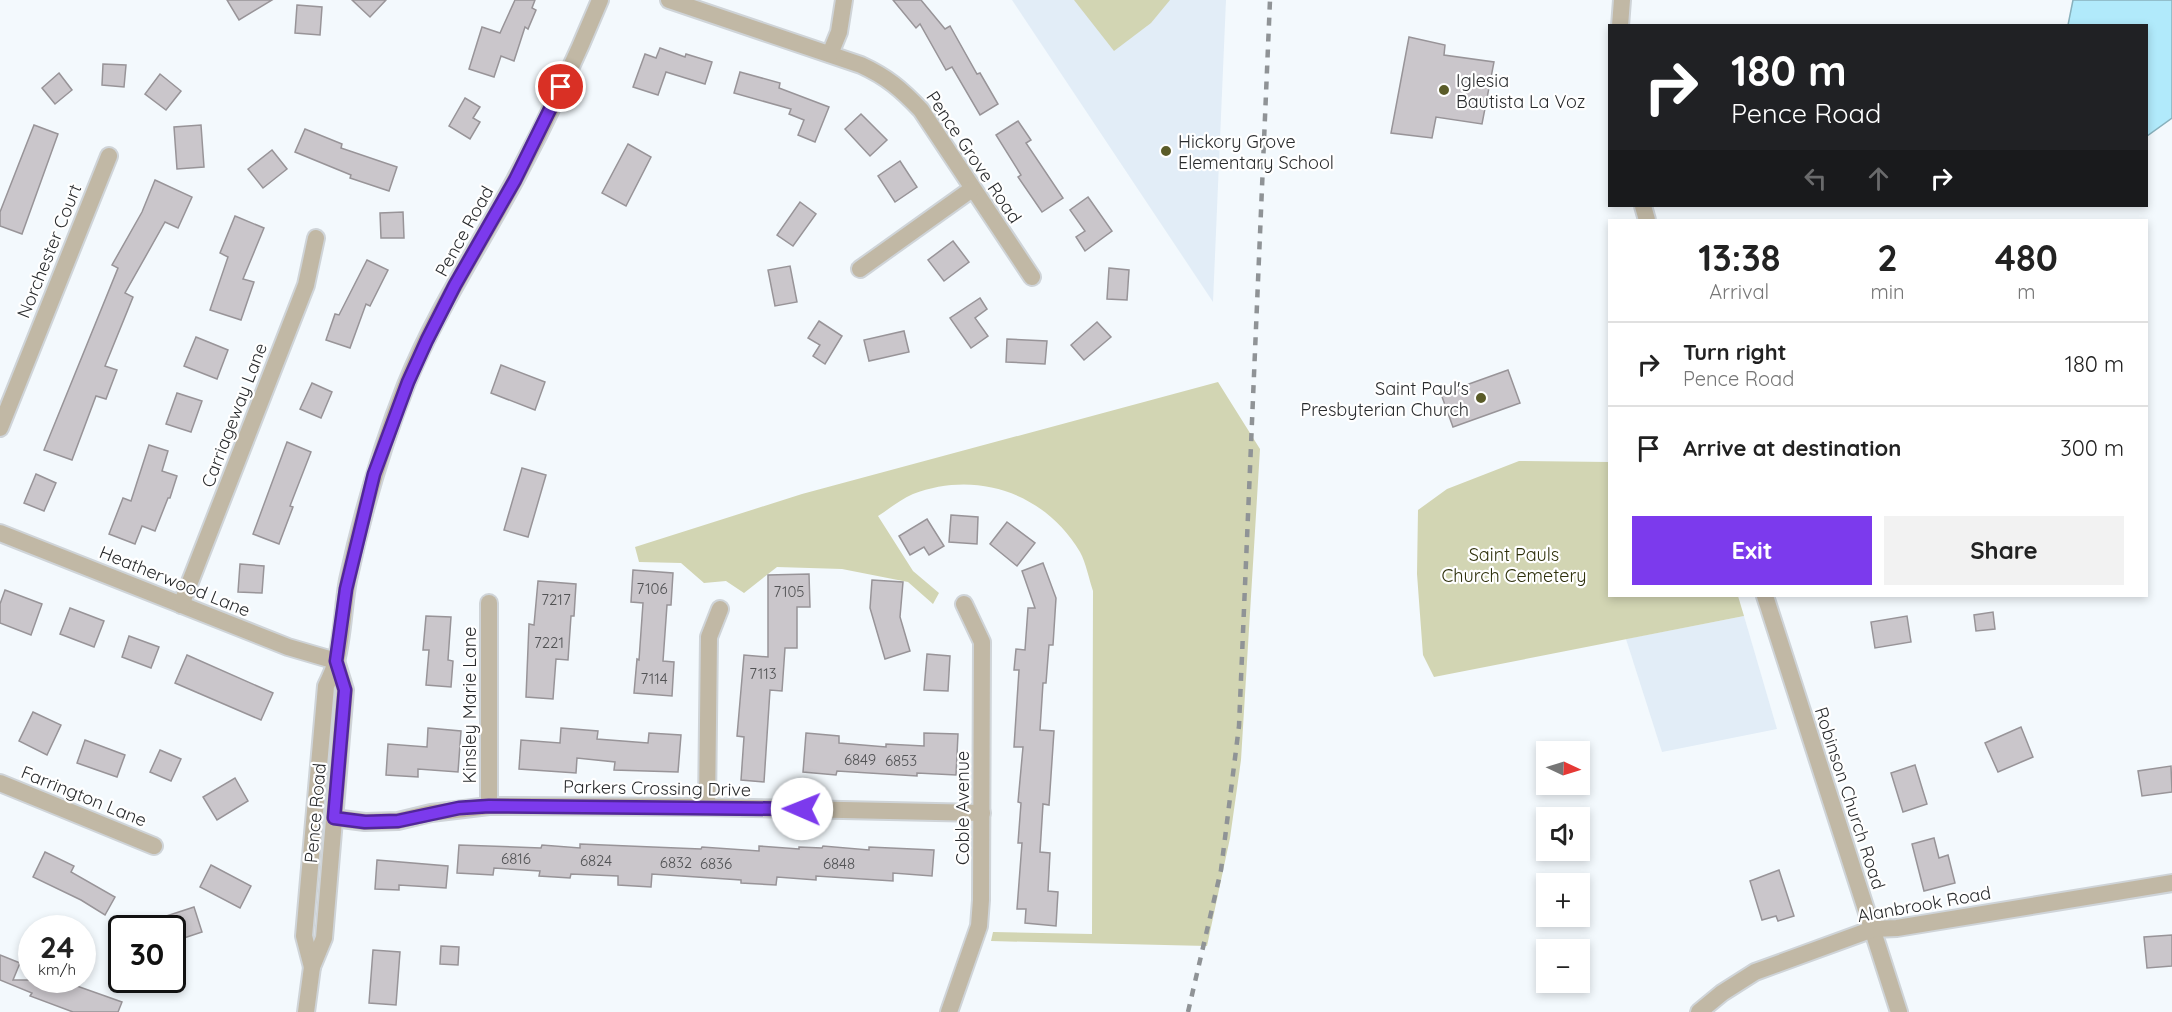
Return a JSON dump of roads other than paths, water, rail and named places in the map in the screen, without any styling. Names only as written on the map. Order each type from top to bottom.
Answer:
[{"type":"street","name":"Pence Road","points":[[312,967],[304,936],[326,686],[336,661],[346,589],[377,463],[408,382],[455,285],[515,180],[580,49],[600,0]]},
{"type":"street","name":"Pence Grove Road","points":[[669,0],[830,54],[884,76],[903,90],[921,110],[1032,278]]},
{"type":"street","points":[[830,54],[839,32],[844,0]]},
{"type":"street","points":[[1620,24],[1622,0]]},
{"type":"street","name":"Norchester Court","points":[[0,428],[109,156]]},
{"type":"street","points":[[860,269],[972,189]]},
{"type":"street","name":"Carriageway Lane","points":[[182,605],[306,285],[316,238]]},
{"type":"street","name":"Heatherwood Lane","points":[[0,533],[288,647],[336,661]]},
{"type":"street","name":"Robinson Church Road","points":[[1765,597],[1899,1012]]},
{"type":"street","name":"Kinsley Marie Lane","points":[[489,603],[489,806]]},
{"type":"street","name":"Coble Avenue","points":[[949,1012],[979,926],[981,900],[982,642],[964,604]]},
{"type":"street","points":[[707,807],[709,637],[720,609]]},
{"type":"street","name":"Pence Road","points":[[306,1012],[312,967],[324,938],[345,690],[336,661]]},
{"type":"street","name":"Farrington Lane","points":[[0,783],[154,846]]},
{"type":"street","name":"Parkers Crossing Drive","points":[[334,818],[365,822],[398,821],[459,808],[489,806],[707,807],[982,813]]},
{"type":"street","name":"Alanbrook Road","points":[[1700,1012],[1722,993],[1755,972],[1872,929],[1897,927],[2172,883]]},
{"type":"water","points":[[2073,0],[2172,0],[2172,118],[2148,135],[2148,24],[2068,24]]},
{"type":"railway","points":[[1188,1012],[1221,870],[1239,726],[1270,0]]},
{"type":"place","name":"Iglesia Bautista La Voz","points":[[1444,90]]},
{"type":"place","name":"Hickory Grove Elementary School","points":[[1166,151]]},
{"type":"place","name":"Saint Paul's Presbyterian Church","points":[[1481,398]]},
{"type":"park label","name":"Saint Pauls Church Cemetery","points":[[1514,564]]}]
